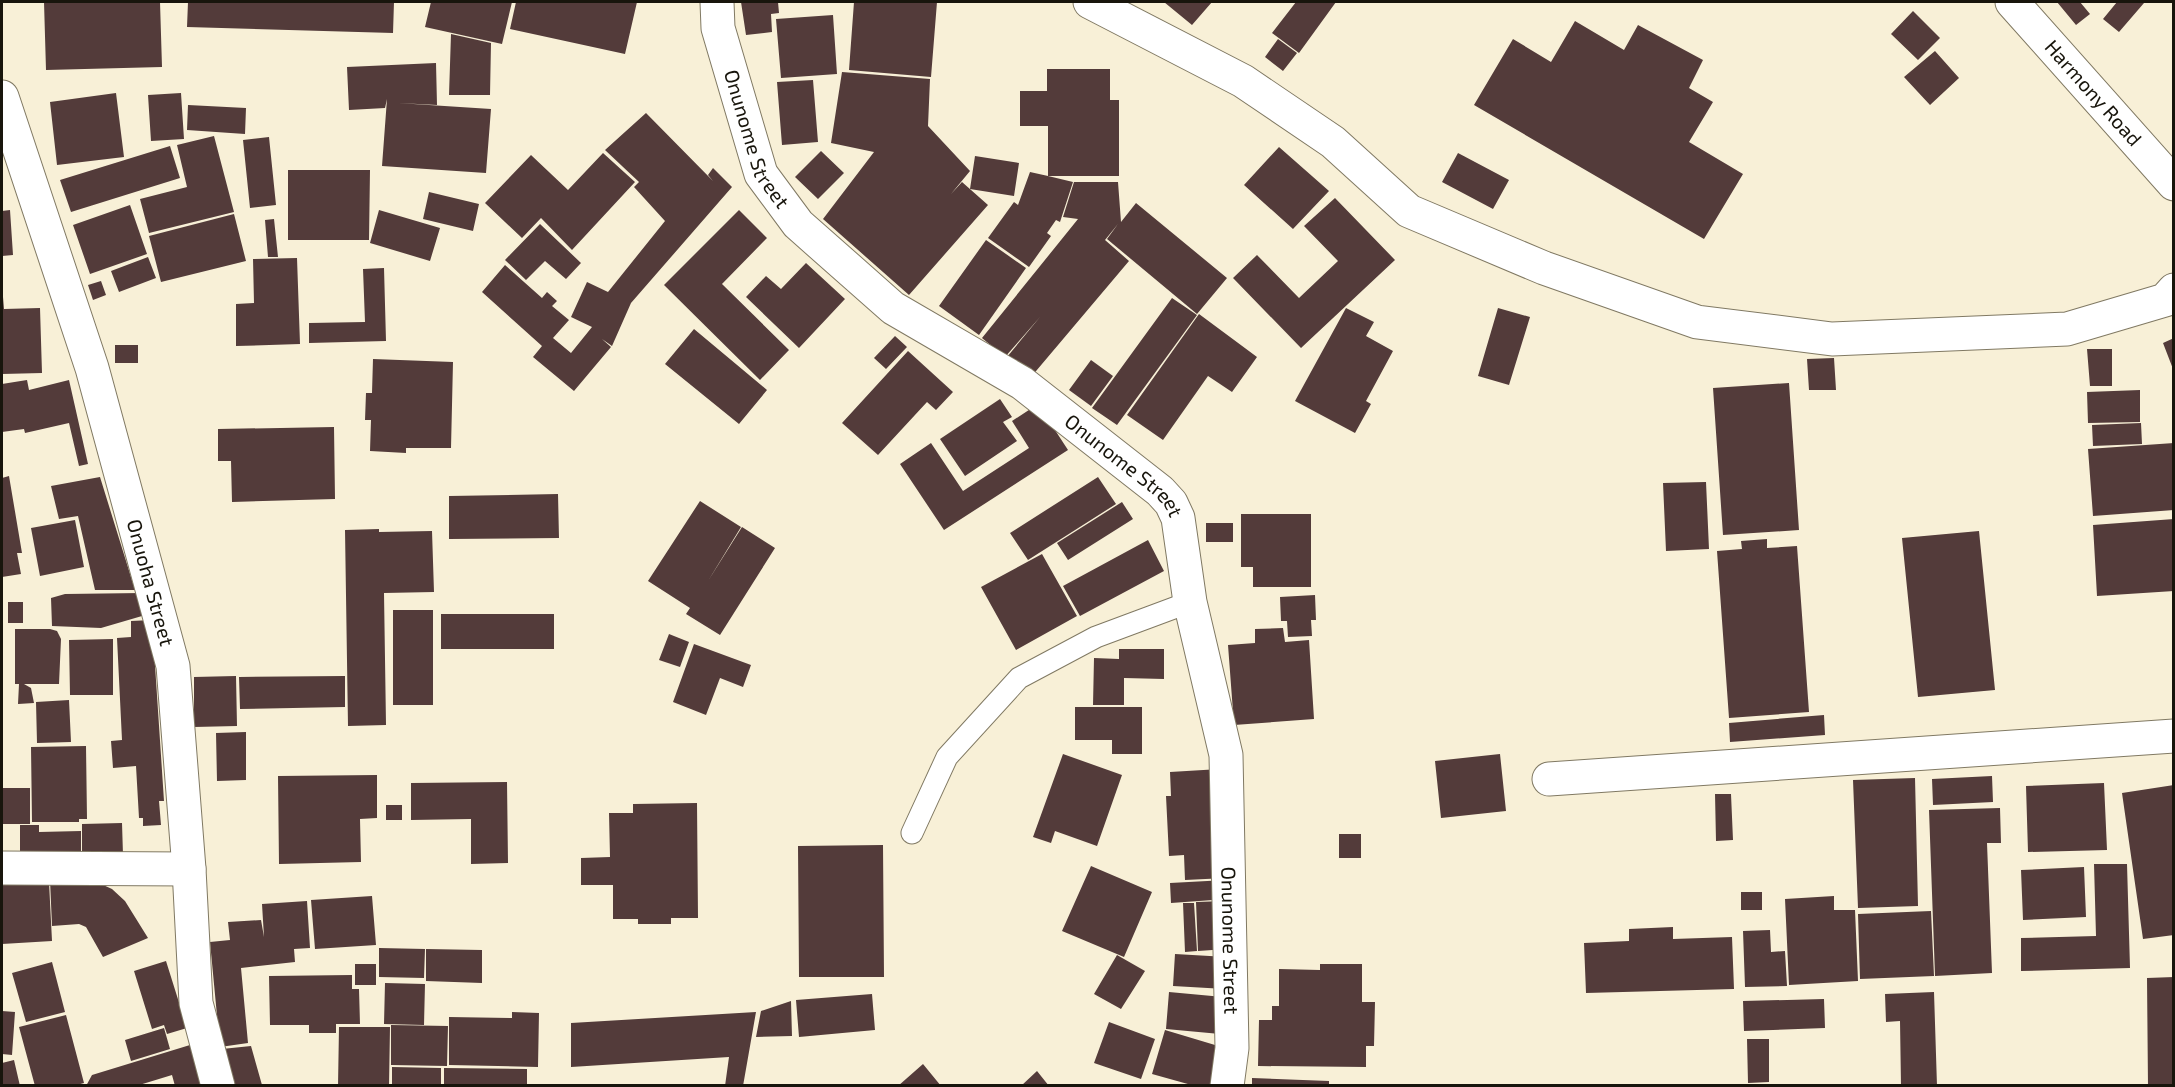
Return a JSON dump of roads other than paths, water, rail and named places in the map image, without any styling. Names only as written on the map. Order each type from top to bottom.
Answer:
[{"type":"street","name":"Onunome Street","points":[[717,2],[718,28],[761,174],[798,224],[893,308],[1022,383],[1160,491],[1171,503],[1178,518],[1190,602],[1226,755],[1232,1048],[1227,1086]]},
{"type":"street","points":[[1090,2],[1243,81],[1333,142],[1409,211],[1544,268],[1697,322],[1832,339],[2067,329],[2165,300],[2174,290]]},
{"type":"street","name":"Harmony Road","points":[[2012,2],[2174,184]]},
{"type":"street","name":"Onuoha Street","points":[[2,97],[92,368],[173,666],[189,869],[196,1003],[218,1086]]},
{"type":"street","points":[[1549,779],[2174,736]]},
{"type":"street","points":[[2,868],[189,869]]},
{"type":"lane","points":[[912,833],[947,757],[1019,678],[1096,637],[1190,602]]}]
